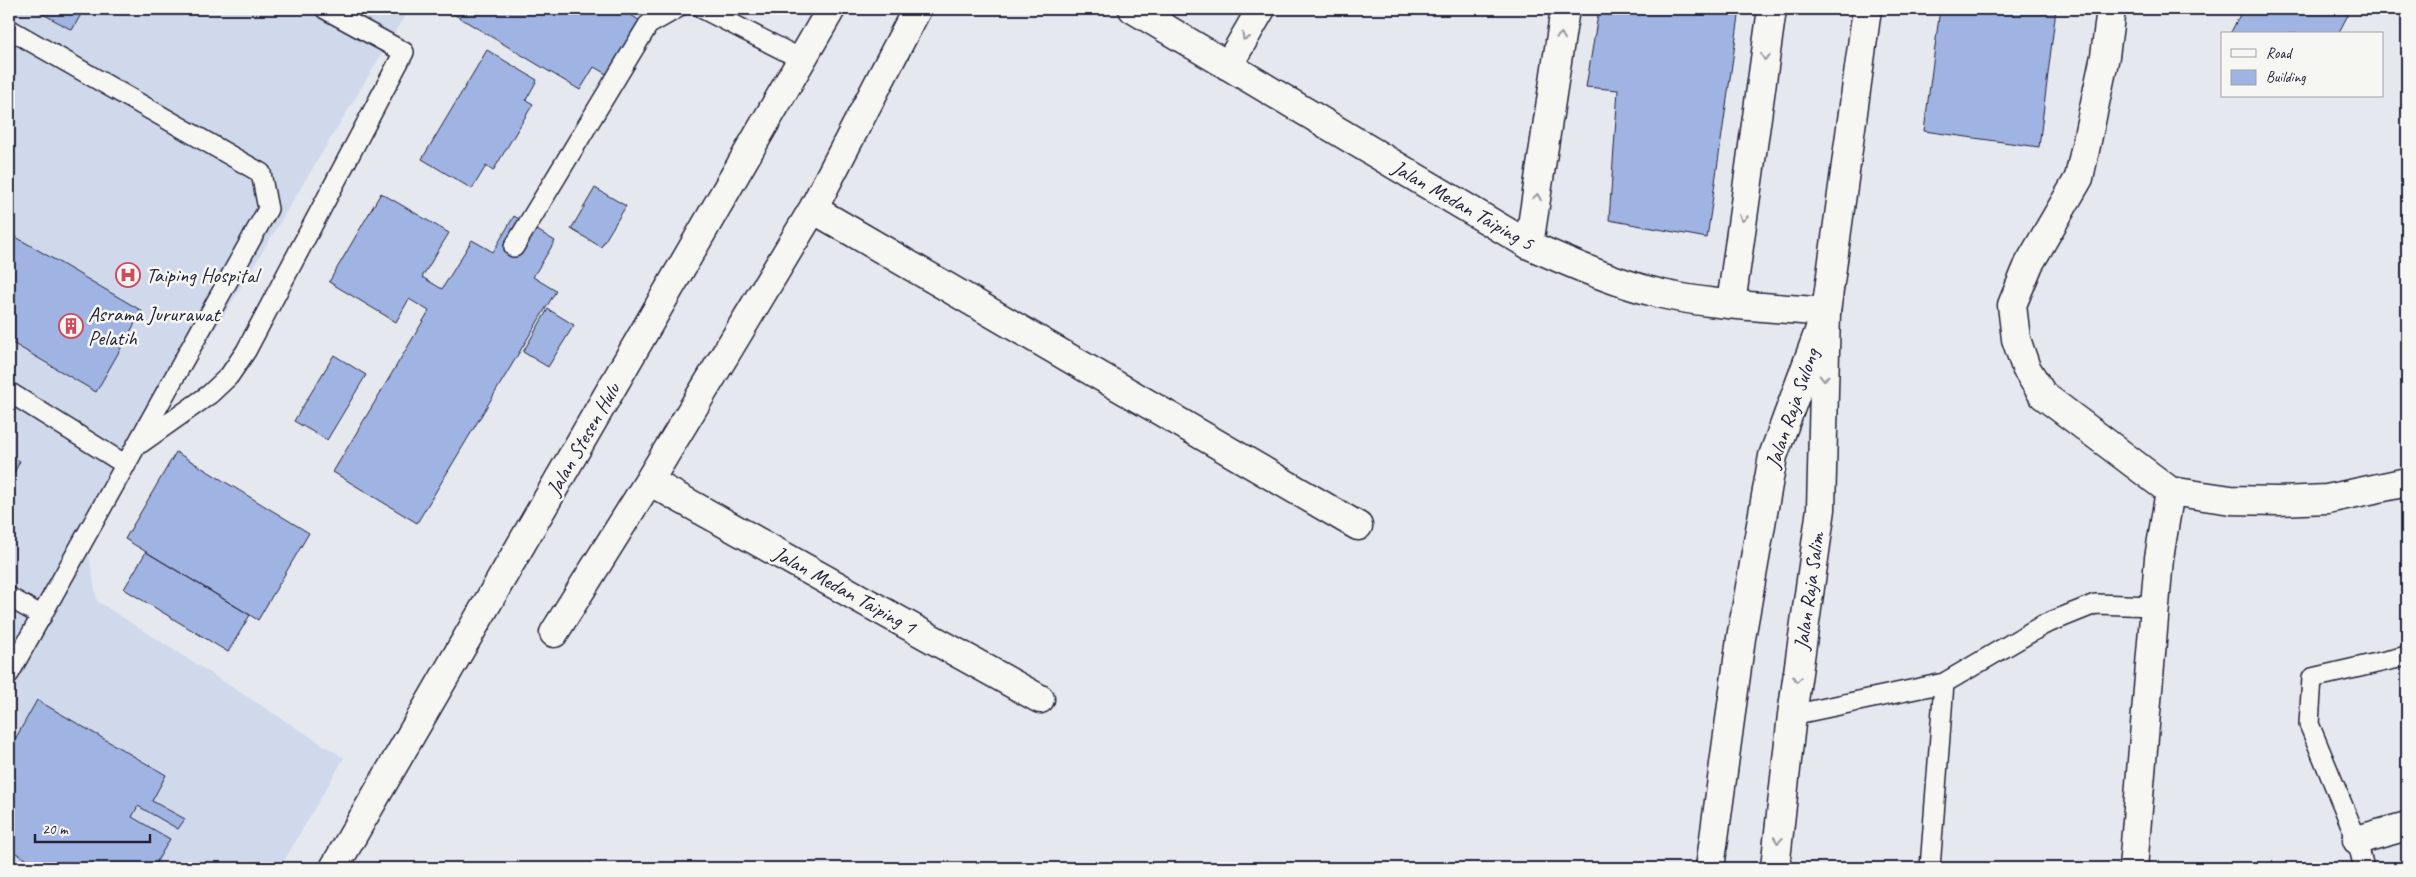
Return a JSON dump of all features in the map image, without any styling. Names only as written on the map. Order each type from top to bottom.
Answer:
[{"type":"street","name":"Jalan Stesen Hulu","points":[[334,868],[831,9]]},
{"type":"street","points":[[554,632],[649,481],[813,209],[918,9]]},
{"type":"street","name":"Jalan Medan Taiping 5","points":[[1132,9],[1529,245],[1596,275],[1663,294],[1731,304],[1826,312]]},
{"type":"street","points":[[1228,66],[1261,9]]},
{"type":"street","points":[[1529,245],[1565,9]]},
{"type":"street","points":[[1731,304],[1772,9]]},
{"type":"street","name":"Jalan Raja Sulong","points":[[1710,868],[1740,638],[1773,456],[1826,312],[1867,9]]},
{"type":"street","points":[[2111,9],[2105,56],[2079,178],[2029,264],[2012,306],[2016,339],[2026,368],[2043,395],[2170,491],[2231,500],[2327,499],[2407,482]]},
{"type":"street","points":[[813,209],[1358,526]]},
{"type":"street","name":"Jalan Raja Salim","points":[[1775,868],[1792,715],[1821,509],[1826,312]]},
{"type":"street","name":"Jalan Medan Taiping 1","points":[[649,481],[1040,699]]},
{"type":"street","points":[[2132,868],[2159,558],[2170,491]]},
{"type":"street","points":[[2357,840],[2407,826]]},
{"type":"lane","points":[[136,446],[210,394],[229,376],[246,351],[404,52],[325,9]]},
{"type":"lane","points":[[514,247],[648,25],[676,9]]},
{"type":"lane","points":[[704,9],[803,60]]},
{"type":"lane","points":[[9,29],[261,173],[268,209],[9,674]]},
{"type":"lane","points":[[9,392],[126,465]]},
{"type":"lane","points":[[9,597],[42,616]]},
{"type":"lane","points":[[1792,715],[1944,683],[2043,625],[2096,604],[2155,606]]},
{"type":"lane","points":[[2364,868],[2357,840],[2309,724],[2312,678],[2407,656]]},
{"type":"lane","points":[[1930,868],[1944,683]]},
{"type":"shaded area","name":"Taiping Hospital","points":[[9,9],[409,9],[87,542],[97,601],[344,758],[280,868],[9,868]]},
{"type":"building","points":[[34,9],[84,9],[72,30]]},
{"type":"building","points":[[452,9],[628,9],[626,12],[647,25],[615,79],[594,67],[580,90],[450,12]]},
{"type":"building","points":[[1599,9],[1740,9],[1707,238],[1609,220],[1618,90],[1586,87]]},
{"type":"building","points":[[1940,9],[2056,9],[2039,147],[1924,131]]},
{"type":"building","points":[[2243,9],[2351,9],[2339,32],[2231,32]]},
{"type":"building","points":[[487,50],[537,80],[526,100],[533,104],[493,171],[486,166],[472,189],[422,159]]},
{"type":"building","points":[[595,188],[626,206],[601,247],[571,229]]},
{"type":"building","points":[[381,193],[449,233],[422,277],[442,289],[472,240],[493,252],[514,216],[555,241],[533,277],[556,291],[417,523],[333,472],[429,311],[409,299],[396,322],[329,282]]},
{"type":"building","name":"Asrama Jururawat Pelatih","points":[[9,233],[142,311],[96,392],[9,341]]},
{"type":"building","points":[[548,309],[574,325],[548,367],[523,352]]},
{"type":"building","points":[[334,355],[366,375],[327,440],[294,421]]},
{"type":"building","points":[[176,452],[309,533],[258,620],[125,539]]},
{"type":"building","points":[[9,455],[20,461],[9,483]]},
{"type":"building","points":[[146,552],[250,615],[228,652],[124,589]]},
{"type":"building","points":[[37,700],[166,775],[152,801],[185,819],[178,829],[138,806],[132,817],[170,839],[153,868],[41,868],[9,849],[9,750]]},
{"type":"place","name":"Taiping Hospital","points":[[128,275]]},
{"type":"place","name":"Asrama Jururawat Pelatih","points":[[71,326]]}]
